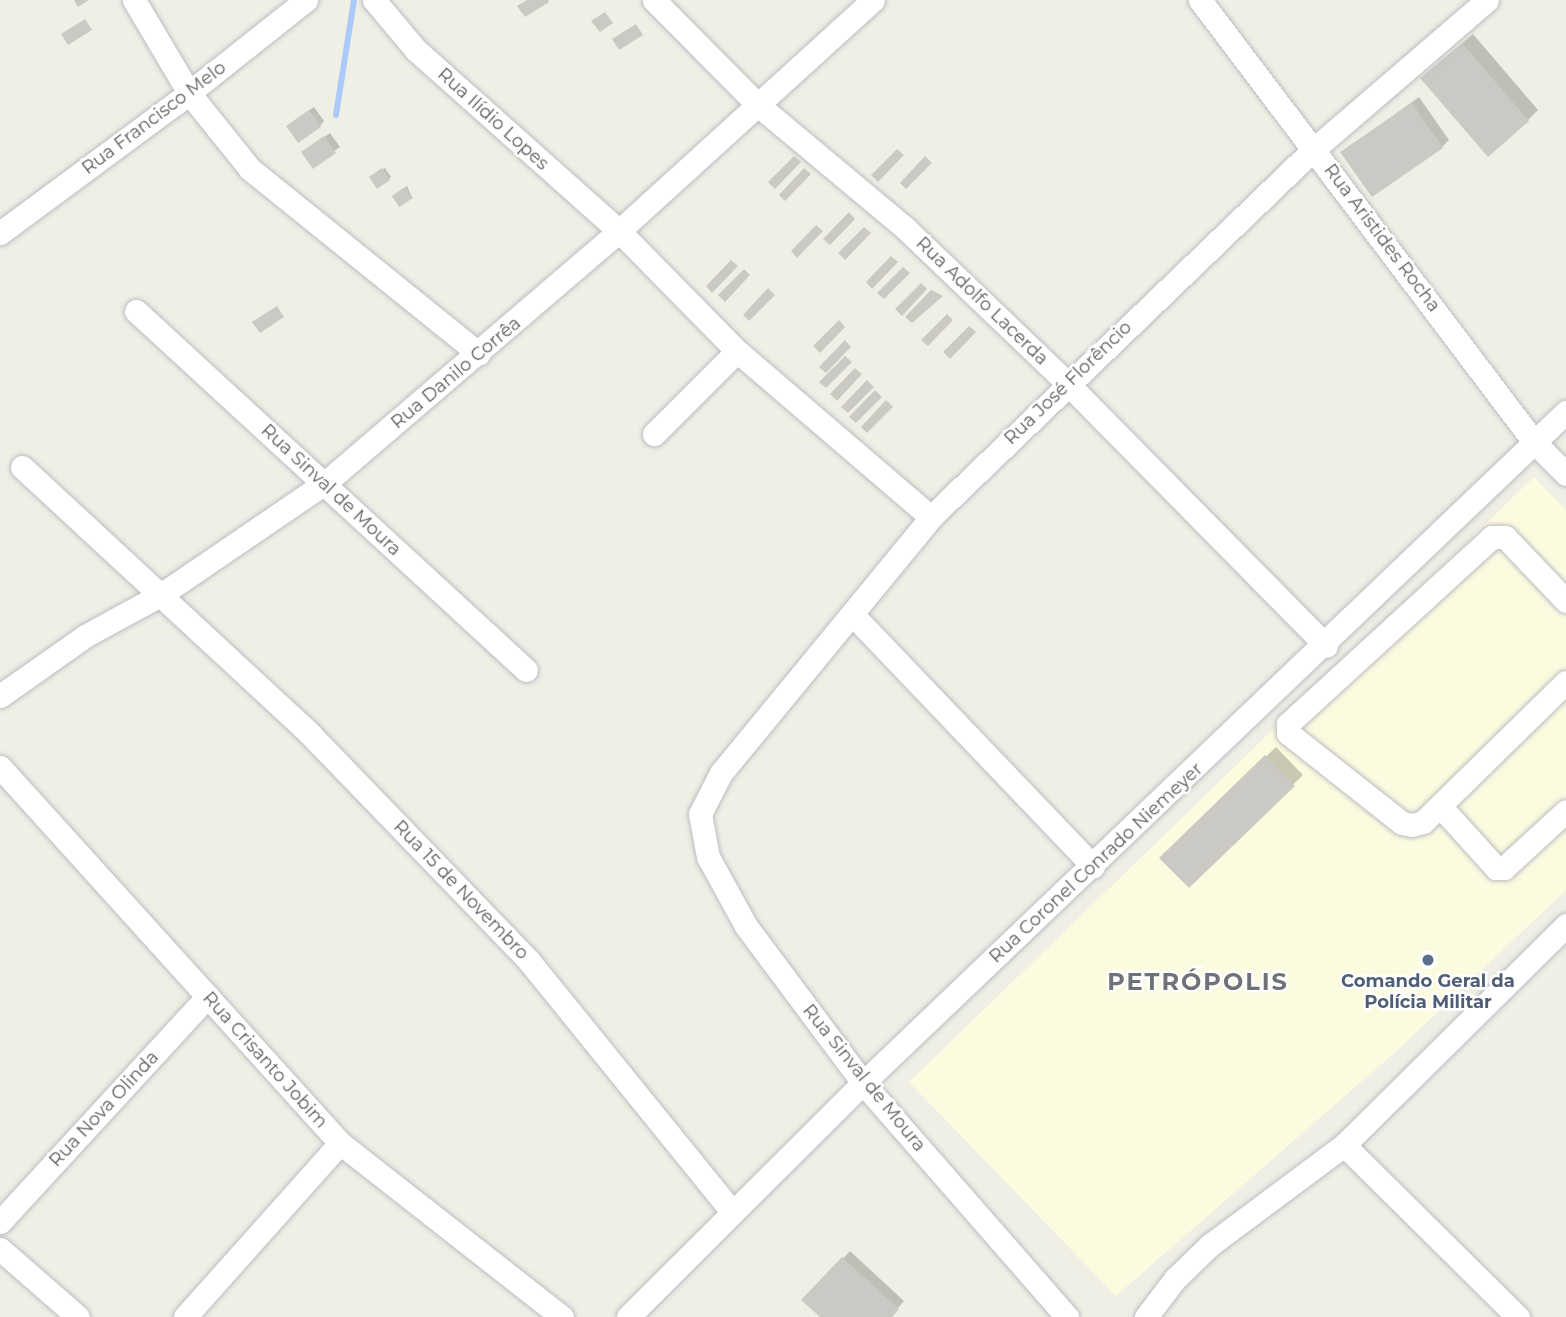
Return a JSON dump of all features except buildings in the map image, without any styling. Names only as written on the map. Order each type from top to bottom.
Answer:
[{"type":"street","points":[[134,0],[189,93],[250,169],[479,354]]},
{"type":"street","name":"Rua Francisco Melo","points":[[2,226],[189,93],[306,0]]},
{"type":"street","name":"Rua Ilídio Lopes","points":[[374,0],[416,50],[619,231],[737,351],[930,517]]},
{"type":"street","name":"Rua Adolfo Lacerda","points":[[654,0],[758,105],[905,228],[1067,383],[1326,646]]},
{"type":"street","name":"Rua Danilo Corrêa","points":[[0,696],[85,636],[162,594],[325,484],[619,231],[873,0]]},
{"type":"street","name":"Rua Aristides Rocha","points":[[1200,0],[1534,442],[1566,474]]},
{"type":"street","name":"Rua José Florêncio","points":[[701,814],[720,772],[930,517],[1314,149],[1487,0]]},
{"type":"street","name":"Rua Sinval de Moura","points":[[136,311],[526,670]]},
{"type":"street","points":[[654,434],[737,351]]},
{"type":"street","name":"Rua Coronel Conrado Niemeyer","points":[[628,1317],[863,1083],[1326,646],[1566,412]]},
{"type":"street","name":"Rua 15 de Novembro","points":[[22,467],[310,734],[529,961],[732,1212]]},
{"type":"street","points":[[1566,601],[1505,537],[1492,537],[1288,724],[1293,741],[1402,823],[1423,822],[1566,682]]},
{"type":"street","points":[[852,614],[1093,866]]},
{"type":"street","name":"Rua Crisanto Jobim","points":[[0,767],[340,1143],[562,1317]]},
{"type":"street","points":[[1440,806],[1496,868],[1504,868],[1566,811]]},
{"type":"street","name":"Rua Sinval de Moura","points":[[701,814],[708,857],[746,926],[863,1083],[1067,1317]]},
{"type":"street","points":[[1146,1317],[1175,1279],[1210,1245],[1344,1145],[1566,925]]},
{"type":"street","name":"Rua Nova Olinda","points":[[0,1222],[208,996]]},
{"type":"street","points":[[185,1317],[340,1143]]},
{"type":"street","points":[[1344,1145],[1518,1317]]},
{"type":"street","points":[[0,1249],[79,1317]]},
{"type":"shaded area","points":[[1534,477],[1566,510],[1566,890],[1401,1047],[1116,1296],[909,1082]]},
{"type":"waterway","name":"PETRÓPOLIS","points":[[336,115],[354,0]]},
{"type":"place","name":"Comando Geral da Polícia Militar","points":[[1428,960]]},
{"type":"district","name":"PETRÓPOLIS","points":[[1198,982]]}]
